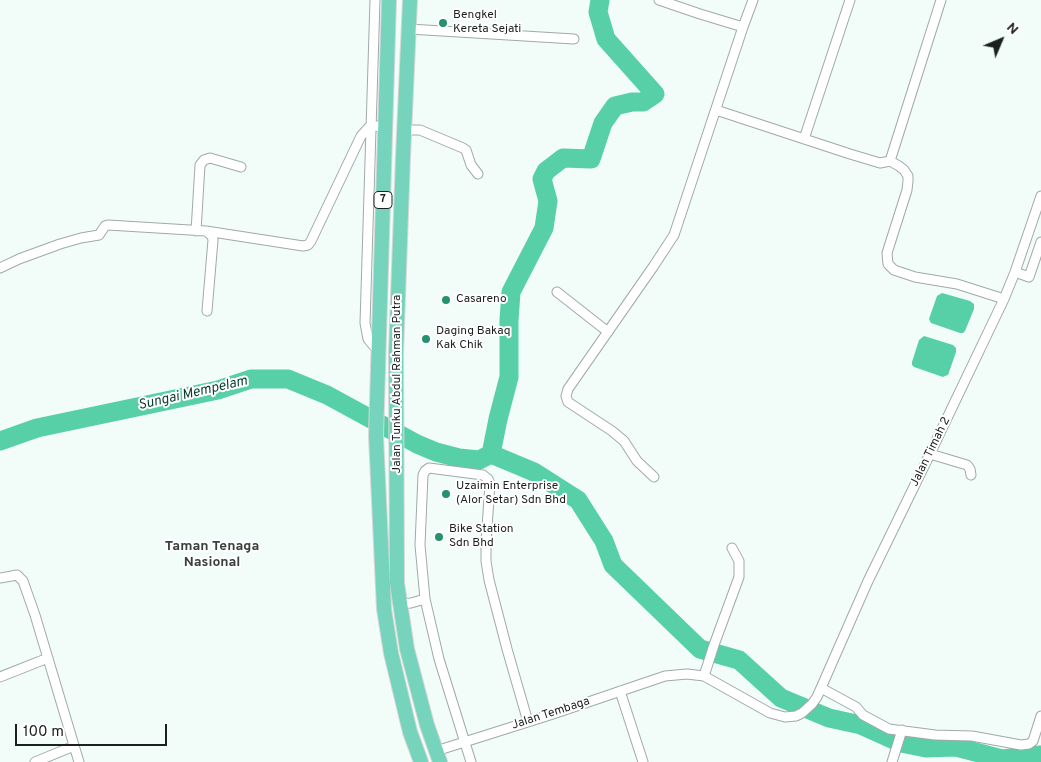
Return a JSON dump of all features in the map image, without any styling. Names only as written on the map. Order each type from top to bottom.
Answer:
[{"type":"main road","name":"Jalan Tunku Abdul Rahman Putra","points":[[390,0],[378,126],[376,436],[384,608],[391,653],[410,732],[420,762]]},
{"type":"main road","name":"Jalan Tunku Abdul Rahman Putra","points":[[410,0],[396,353],[397,583],[407,649],[426,725],[438,757]]},
{"type":"street","points":[[0,268],[60,244],[99,235],[108,224],[206,232],[303,246],[308,245],[361,136],[378,126],[375,0]]},
{"type":"street","points":[[659,0],[743,27]]},
{"type":"street","points":[[654,478],[637,461],[624,441],[568,402],[566,396],[568,389],[654,267],[674,235],[753,0]]},
{"type":"street","points":[[804,139],[850,0]]},
{"type":"street","points":[[890,161],[941,0]]},
{"type":"street","points":[[409,29],[574,39]]},
{"type":"street","points":[[716,110],[880,163],[890,161],[904,170],[908,176],[907,190],[887,253],[888,264],[894,270],[915,277],[957,284],[1004,299]]},
{"type":"street","points":[[404,130],[420,130],[463,148],[466,150],[471,165],[478,174]]},
{"type":"street","points":[[196,231],[200,165],[204,160],[210,158],[241,166]]},
{"type":"street","name":"Jalan Timah 2","points":[[704,676],[770,713],[789,717],[802,713],[812,704],[821,688],[868,581],[1004,299],[1041,196]]},
{"type":"street","points":[[206,232],[212,236],[207,312]]},
{"type":"street","points":[[1015,272],[1029,277],[1041,242]]},
{"type":"street","points":[[557,292],[608,332]]},
{"type":"street","points":[[930,454],[967,465],[970,469],[970,475]]},
{"type":"street","points":[[471,762],[438,659],[425,599],[420,546],[423,475],[429,468],[483,475],[490,484],[486,542],[489,580],[528,722]]},
{"type":"street","points":[[704,676],[739,577],[739,561],[732,548]]},
{"type":"street","points":[[0,578],[17,575],[23,581],[79,762]]},
{"type":"street","points":[[400,604],[425,599]]},
{"type":"street","points":[[0,677],[48,658]]},
{"type":"street","name":"Jalan Tembaga","points":[[438,757],[465,742],[665,676],[687,674],[704,676]]},
{"type":"street","points":[[821,688],[856,707],[863,715],[900,736],[972,736],[1021,745],[1029,744],[1033,741],[1041,716]]},
{"type":"street","points":[[620,691],[643,762]]},
{"type":"street","points":[[892,762],[900,736]]},
{"type":"street","points":[[35,762],[74,746]]},
{"type":"shaded area","points":[[942,293],[970,301],[974,304],[974,309],[963,333],[931,323],[929,319],[937,296]]},
{"type":"shaded area","points":[[924,336],[953,345],[956,348],[948,375],[943,377],[912,365],[919,340]]},
{"type":"waterway","points":[[491,454],[509,377],[511,292],[544,228],[548,201],[542,179],[546,171],[563,158],[591,159],[603,123],[615,106],[632,102],[643,102],[655,94],[606,39],[598,12],[600,0]]},
{"type":"waterway","name":"Sungai Mempelam","points":[[0,441],[37,428],[218,390],[251,379],[288,379],[327,395],[417,444],[436,452],[459,458],[479,460],[491,454]]},
{"type":"waterway","points":[[491,454],[534,472],[578,500],[604,541],[613,565],[700,649],[739,660],[781,698],[829,718],[861,725],[901,743],[926,748],[956,747],[1002,759],[1041,755]]},
{"type":"place","name":"Bengkel Kereta Sejati","points":[[443,23]]},
{"type":"place","name":"Casareno","points":[[446,300]]},
{"type":"place","name":"Daging Bakaq Kak Chik","points":[[426,339]]},
{"type":"place","name":"Uzaimin Enterprise (Alor Setar) Sdn Bhd","points":[[446,494]]},
{"type":"place","name":"Bike Station Sdn Bhd","points":[[439,537]]},
{"type":"district","name":"Taman Tenaga Nasional","points":[[212,556]]}]
